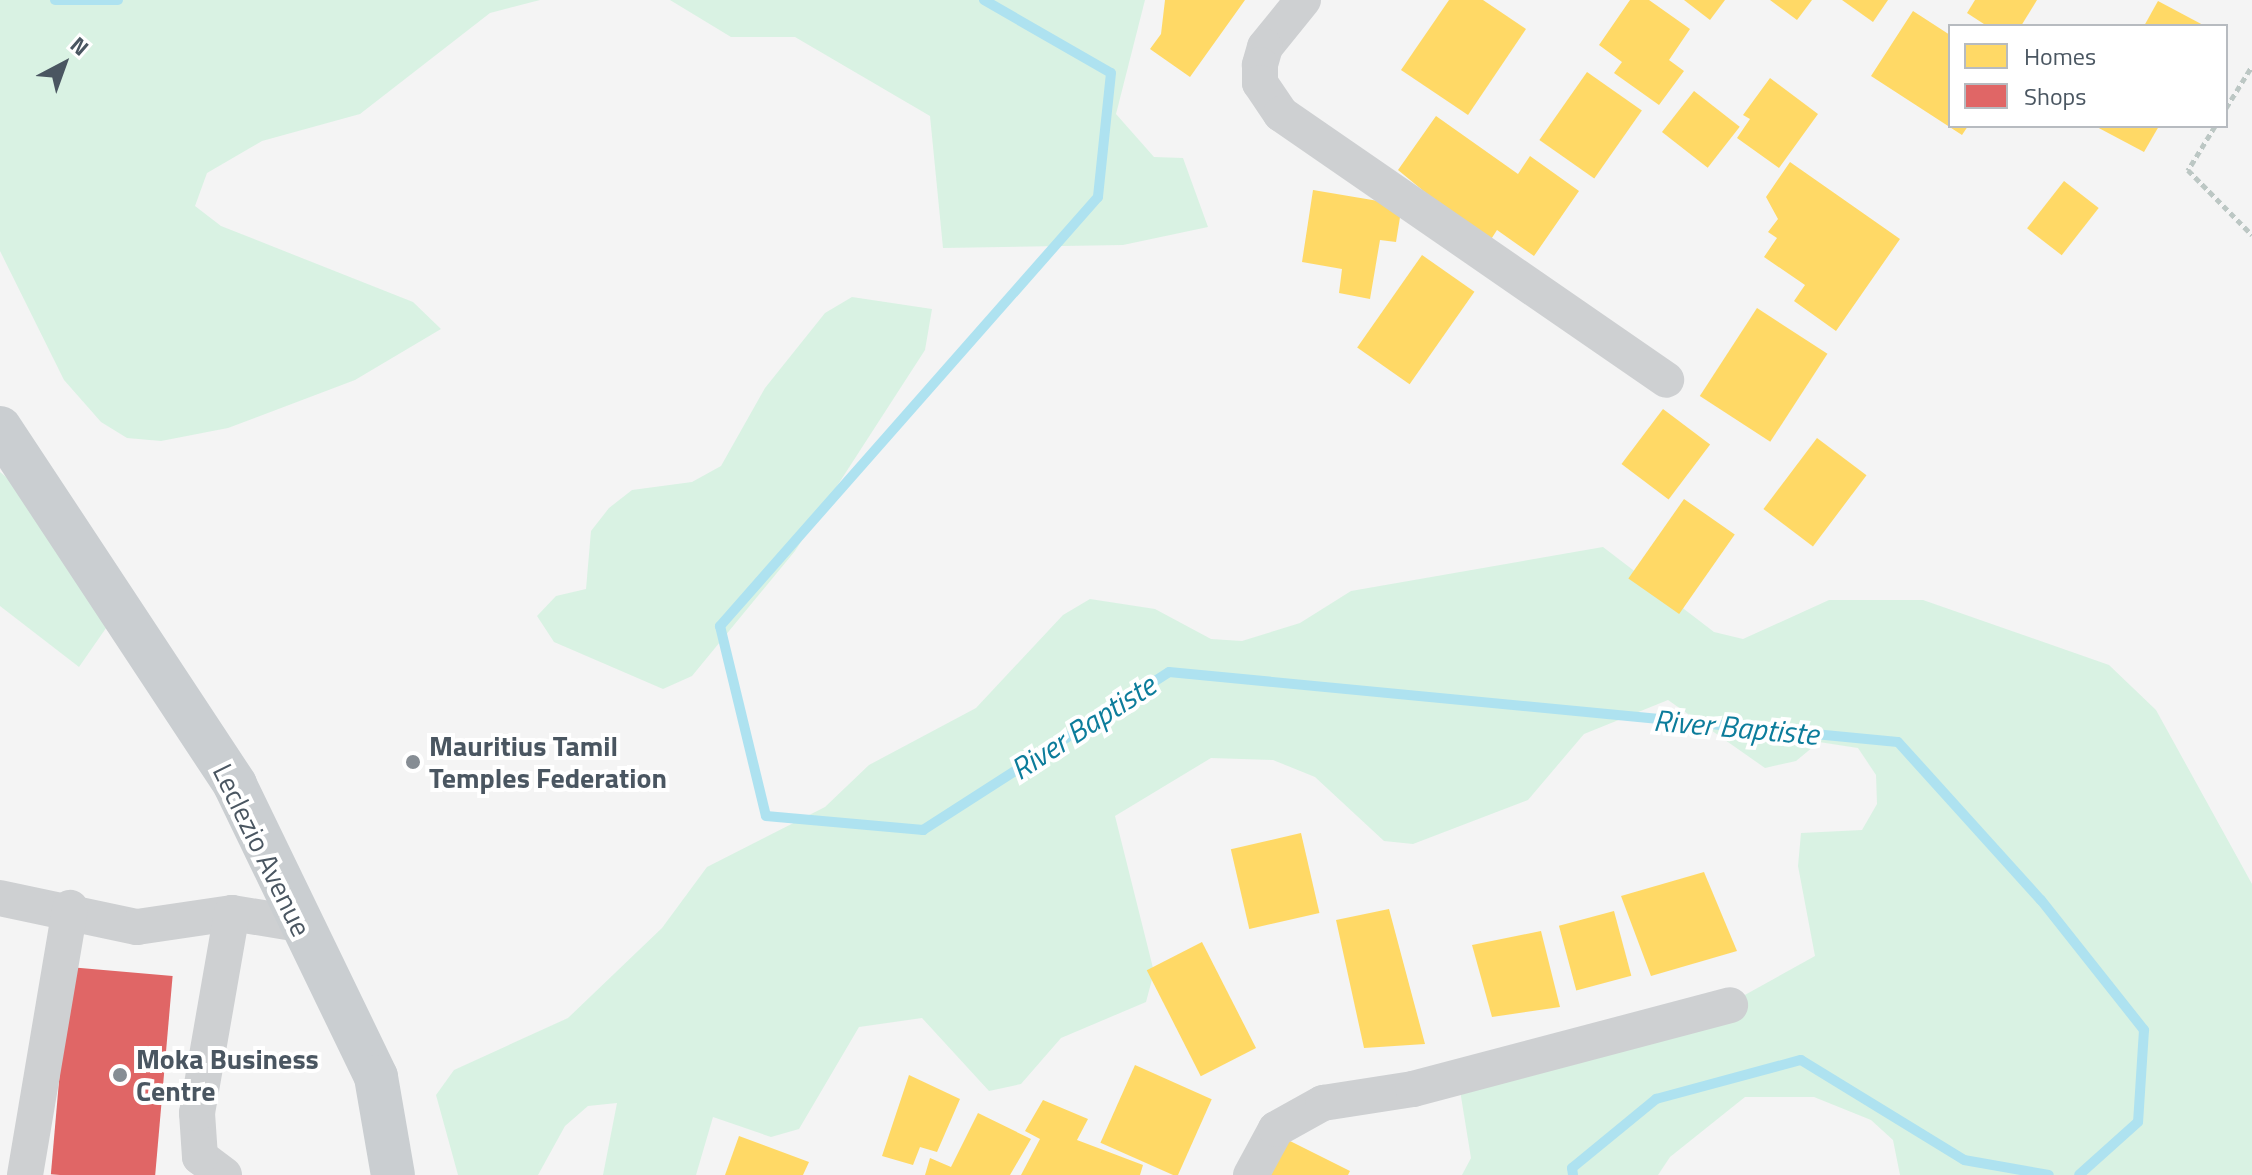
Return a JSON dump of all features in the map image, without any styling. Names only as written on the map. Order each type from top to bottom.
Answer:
[{"type":"main road","name":"Leclezio Avenue","points":[[0,428],[235,785],[299,924],[376,1077],[393,1175]]},
{"type":"street","points":[[1303,0],[1265,47],[1260,65],[1260,83],[1281,114],[1666,380]]},
{"type":"street","points":[[0,898],[152,922],[232,913],[299,924]]},
{"type":"street","points":[[25,1175],[70,908]]},
{"type":"street","points":[[224,1175],[200,1157],[197,1113],[232,913]]},
{"type":"street","points":[[1251,1175],[1276,1129],[1323,1103],[1413,1089],[1730,1005]]},
{"type":"path","points":[[2228,105],[2252,66]]},
{"type":"path","points":[[2214,128],[2188,170],[2252,235]]},
{"type":"green space","points":[[0,0],[540,0],[490,13],[360,114],[262,141],[207,173],[195,206],[221,226],[413,302],[441,329],[355,380],[228,428],[161,441],[127,438],[101,422],[64,380],[0,251]]},
{"type":"green space","points":[[670,0],[1145,0],[1116,114],[1154,157],[1183,158],[1208,227],[1123,245],[943,248],[930,116],[795,37],[731,37]]},
{"type":"green space","points":[[852,297],[932,309],[925,350],[795,551],[692,676],[663,689],[554,642],[537,616],[556,596],[586,589],[591,531],[609,508],[632,490],[692,482],[721,466],[765,388],[825,313]]},
{"type":"green space","points":[[0,472],[109,561],[113,618],[79,667],[0,606]]},
{"type":"green space","points":[[1603,547],[1714,632],[1743,639],[1829,600],[1923,600],[2109,665],[2156,710],[2252,884],[2252,1175],[1900,1175],[1893,1140],[1871,1120],[1814,1097],[1745,1097],[1670,1157],[1658,1175],[1462,1175],[1471,1158],[1457,1072],[1734,1001],[1815,956],[1798,866],[1801,833],[1862,830],[1877,804],[1876,775],[1858,748],[1819,742],[1796,761],[1765,768],[1668,700],[1584,734],[1528,800],[1413,844],[1384,841],[1315,777],[1273,760],[1211,758],[1115,816],[1154,972],[1146,1002],[1061,1038],[1021,1084],[989,1091],[922,1018],[859,1027],[799,1129],[771,1137],[713,1117],[696,1175],[603,1175],[617,1103],[588,1106],[565,1126],[538,1175],[458,1175],[436,1095],[454,1070],[568,1018],[662,928],[707,867],[825,807],[869,765],[976,708],[1063,615],[1090,599],[1155,609],[1211,639],[1242,641],[1300,623],[1351,591]]},
{"type":"building: Homes","points":[[1165,0],[1245,0],[1190,77],[1150,49],[1161,34]]},
{"type":"building: Homes","points":[[1449,0],[1483,0],[1526,29],[1468,115],[1401,70]]},
{"type":"building: Homes","points":[[1630,0],[1649,0],[1690,29],[1669,60],[1684,71],[1659,105],[1614,73],[1622,62],[1599,45]]},
{"type":"building: Homes","points":[[1684,0],[1725,0],[1710,20]]},
{"type":"building: Homes","points":[[1770,0],[1812,0],[1797,20]]},
{"type":"building: Homes","points":[[1842,0],[1888,0],[1873,22]]},
{"type":"building: Homes","points":[[1975,0],[2037,0],[2022,24],[1984,24],[1967,13]]},
{"type":"building: Homes","points":[[2158,1],[2201,24],[2145,24]]},
{"type":"building: Homes","points":[[1913,11],[1948,34],[1948,126],[1871,76]]},
{"type":"building: Homes","points":[[1587,72],[1642,110],[1594,178],[1539,140]]},
{"type":"building: Homes","points":[[1770,78],[1818,114],[1779,168],[1737,138],[1750,119],[1743,115]]},
{"type":"building: Homes","points":[[1694,91],[1740,127],[1708,168],[1662,132]]},
{"type":"building: Homes","points":[[1436,116],[1518,174],[1530,156],[1579,191],[1534,256],[1497,230],[1488,244],[1398,170]]},
{"type":"building: Homes","points":[[1951,128],[1967,128],[1962,135]]},
{"type":"building: Homes","points":[[2099,128],[2158,128],[2144,152]]},
{"type":"building: Homes","points":[[1790,162],[1900,239],[1836,331],[1794,301],[1805,285],[1764,257],[1777,238],[1768,232],[1778,219],[1766,197]]},
{"type":"building: Homes","points":[[2064,181],[2099,208],[2062,255],[2027,228]]},
{"type":"building: Homes","points":[[1313,190],[1402,205],[1396,242],[1380,240],[1370,299],[1339,293],[1342,269],[1302,262]]},
{"type":"building: Homes","points":[[1422,255],[1474,292],[1410,384],[1357,348]]},
{"type":"building: Homes","points":[[1757,308],[1827,354],[1770,442],[1700,396]]},
{"type":"building: Homes","points":[[1663,409],[1710,445],[1669,500],[1621,464]]},
{"type":"building: Homes","points":[[1817,438],[1867,475],[1813,546],[1763,509]]},
{"type":"building: Homes","points":[[1684,499],[1735,535],[1679,614],[1628,578]]},
{"type":"building: Homes","points":[[1301,833],[1319,913],[1249,929],[1231,849]]},
{"type":"building: Homes","points":[[1704,872],[1737,951],[1651,976],[1621,896]]},
{"type":"building: Homes","points":[[1389,909],[1425,1044],[1364,1048],[1336,920]]},
{"type":"building: Homes","points":[[1614,911],[1631,976],[1576,990],[1559,926]]},
{"type":"building: Homes","points":[[1541,931],[1560,1007],[1492,1017],[1472,945]]},
{"type":"building: Homes","points":[[1202,942],[1256,1048],[1201,1076],[1147,970]]},
{"type":"building: Homes","points":[[1135,1065],[1212,1099],[1178,1175],[1100,1143]]},
{"type":"building: Homes","points":[[909,1075],[960,1099],[937,1152],[920,1147],[913,1165],[882,1156]]},
{"type":"building: Homes","points":[[1043,1100],[1088,1119],[1077,1140],[1143,1165],[1140,1175],[1021,1175],[1040,1139],[1025,1131]]},
{"type":"building: Homes","points":[[978,1113],[1031,1139],[1010,1175],[925,1175],[930,1158],[951,1167]]},
{"type":"building: Homes","points":[[739,1136],[809,1162],[803,1175],[725,1175]]},
{"type":"building: Homes","points":[[1286,1139],[1350,1171],[1348,1175],[1270,1175]]},
{"type":"building: Shops","name":"Moka Business Centre","points":[[69,967],[173,976],[155,1175],[51,1174]]},
{"type":"waterway","name":"River Baptiste","points":[[55,0],[118,0]]},
{"type":"waterway","name":"River Baptiste","points":[[984,0],[1111,73],[1098,197],[720,626],[766,816],[923,830],[1169,672],[1898,742],[2041,900],[2144,1030],[2138,1122],[2079,1175]]},
{"type":"waterway","name":"River Baptiste","points":[[1573,1175],[1572,1168],[1656,1099],[1801,1060],[1964,1160],[2049,1175]]},
{"type":"place","name":"Mauritius Tamil Temples Federation","points":[[413,762]]},
{"type":"place","name":"Moka Business Centre","points":[[120,1075]]}]
